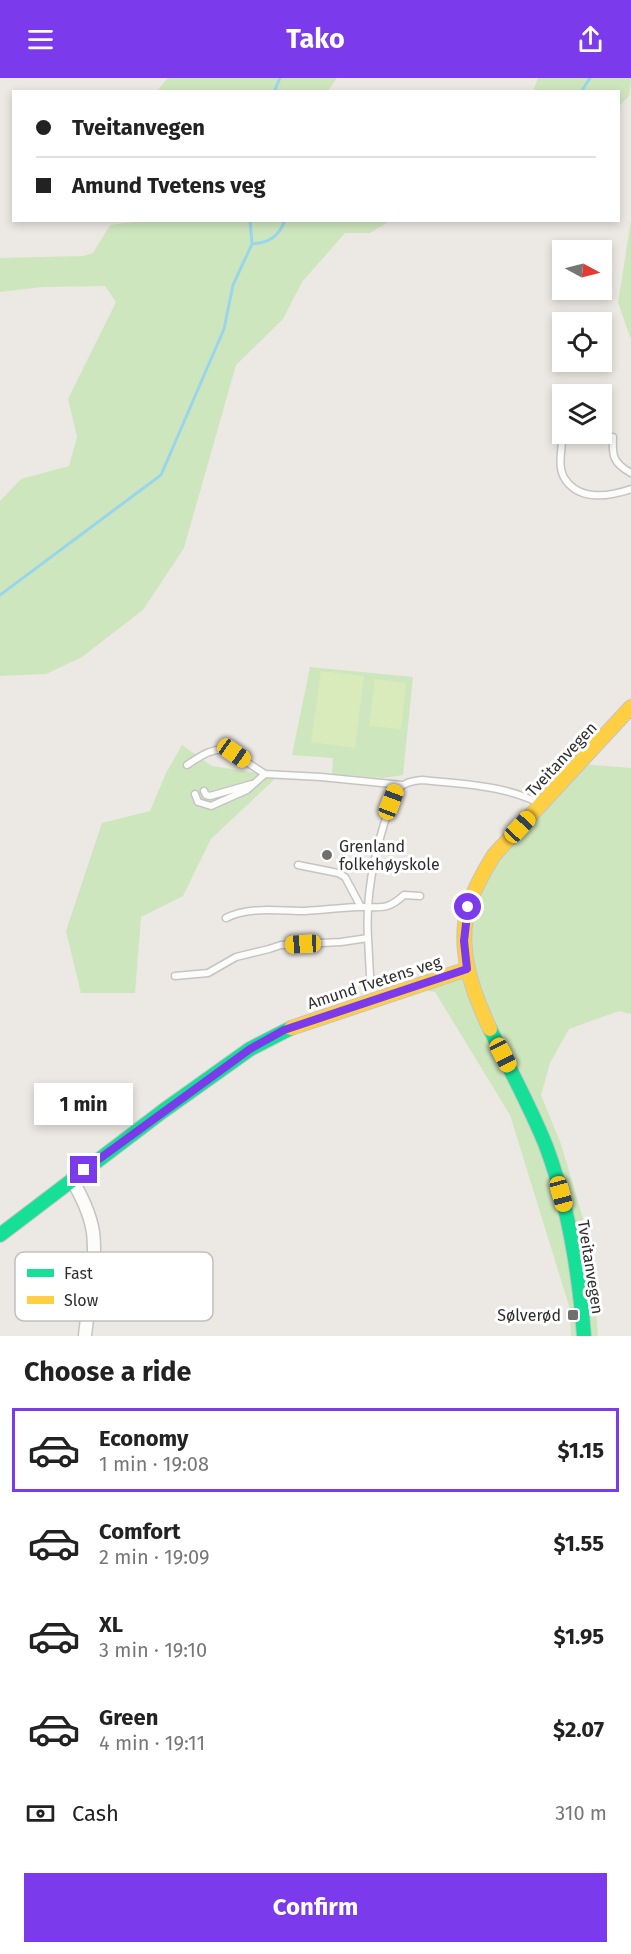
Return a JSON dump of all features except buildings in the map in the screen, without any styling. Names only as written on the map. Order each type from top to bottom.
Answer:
[{"type":"main road","name":"Tveitanvegen","points":[[584,1336],[578,1268],[568,1219],[554,1171],[528,1107],[476,998],[467,969],[465,924],[474,891],[482,872],[494,855],[631,707]]},
{"type":"main road","name":"Amund Tvetens veg","points":[[0,1235],[72,1179],[250,1049],[284,1030],[467,969]]},
{"type":"street","points":[[72,1179],[85,1205],[93,1232],[93,1252]]},
{"type":"street","points":[[85,1336],[87,1321]]},
{"type":"lane","points":[[614,436],[613,457],[618,464],[631,473]]},
{"type":"lane","points":[[562,444],[561,468],[565,479],[572,486],[584,492],[603,496],[631,489]]},
{"type":"lane","points":[[187,765],[203,754],[223,749],[265,774],[402,785]]},
{"type":"lane","points":[[195,794],[198,802],[211,806],[237,796],[265,774]]},
{"type":"lane","points":[[370,976],[365,907],[386,819],[396,790],[412,781],[422,780],[504,790],[541,804]]},
{"type":"lane","points":[[204,791],[210,796],[253,784]]},
{"type":"lane","points":[[298,865],[338,873],[345,877],[365,907]]},
{"type":"lane","points":[[226,918],[240,912],[381,908],[389,907],[404,895],[420,896]]},
{"type":"lane","points":[[176,976],[208,973],[236,957],[281,945],[341,942],[368,938]]},
{"type":"green space","points":[[168,78],[337,78],[329,90],[158,90]]},
{"type":"green space","points":[[538,78],[631,78],[629,96],[620,105],[620,90],[533,90]]},
{"type":"green space","points":[[631,220],[631,339],[618,303]]},
{"type":"green space","points":[[134,222],[388,222],[370,233],[345,233],[302,282],[283,319],[236,365],[184,548],[143,610],[82,657],[46,674],[0,676],[0,501],[21,479],[69,466],[77,437],[68,399],[116,302],[105,286],[43,287],[0,292],[0,258],[83,256],[93,253],[110,225]]},
{"type":"green space","points":[[310,667],[413,677],[403,775],[383,778],[332,774],[333,758],[292,755]]},
{"type":"green space","points":[[321,671],[364,676],[355,748],[311,742]]},
{"type":"green space","points":[[375,679],[406,683],[401,729],[369,726]]},
{"type":"green space","points":[[182,745],[212,766],[278,776],[211,839],[183,896],[141,917],[135,993],[81,993],[66,931],[102,823],[150,811],[166,773]]},
{"type":"green space","points":[[582,764],[631,768],[631,1014],[619,1011],[569,1029],[550,1063],[541,1095],[561,1144],[591,1246],[598,1336],[571,1336],[570,1309],[510,1115],[435,992],[413,988],[469,972],[467,924],[489,865]]},
{"type":"waterway","points":[[275,90],[280,78]]},
{"type":"waterway","points":[[582,90],[590,78]]},
{"type":"waterway","points":[[0,595],[161,475],[224,329],[233,285],[252,244],[250,222]]},
{"type":"waterway","points":[[252,244],[272,238],[280,231],[284,222]]},
{"type":"traffic: fast","points":[[0,1235],[163,1111],[250,1049],[291,1028]]},
{"type":"traffic: fast","points":[[490,1029],[533,1116],[554,1169],[572,1240],[584,1336]]},
{"type":"traffic: slow","points":[[490,1029],[477,1000],[465,953],[465,921],[474,892],[494,855],[631,707]]},
{"type":"traffic: slow","points":[[291,1028],[467,969]]},
{"type":"place","name":"Grenland folkehøyskole","points":[[327,855]]},
{"type":"place","name":"Sølverød","points":[[573,1315]]},
{"type":"route","points":[[84,1170],[250,1049],[284,1030],[467,969],[464,941],[468,907]]}]
